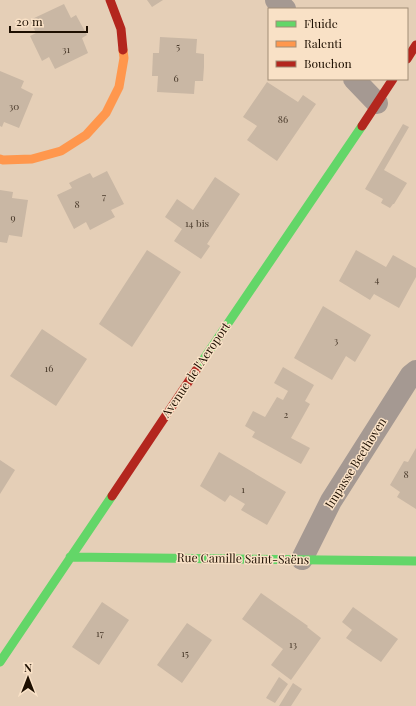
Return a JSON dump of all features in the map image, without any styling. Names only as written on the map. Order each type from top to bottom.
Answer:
[{"type":"street","points":[[0,159],[32,159],[61,151],[86,135],[106,114],[119,87],[124,58],[121,29],[110,0]]},
{"type":"street","points":[[276,0],[284,8]]},
{"type":"street","points":[[408,57],[416,45]]},
{"type":"street","points":[[355,80],[377,103]]},
{"type":"street","name":"Avenue de l'Aeroport","points":[[0,662],[392,80]]},
{"type":"street","name":"Impasse Beethoven","points":[[302,560],[331,501],[411,375],[416,371]]},
{"type":"street","name":"Rue Camille Saint-Saëns","points":[[70,557],[416,561]]},
{"type":"building","points":[[147,0],[163,0],[152,7]]},
{"type":"building","points":[[64,4],[71,18],[76,15],[87,35],[82,38],[88,53],[55,69],[49,57],[42,61],[30,36],[36,33],[30,20]]},
{"type":"building","points":[[160,37],[197,39],[196,53],[204,54],[204,67],[203,81],[195,81],[194,94],[157,92],[158,76],[152,76],[153,53],[159,53]]},
{"type":"building","points":[[0,71],[24,81],[21,88],[33,94],[19,128],[4,122],[2,127],[0,126]]},
{"type":"building","points":[[267,82],[298,102],[303,95],[316,104],[277,161],[247,140],[257,126],[243,117]]},
{"type":"building","points":[[403,124],[409,127],[384,170],[407,183],[390,208],[381,203],[383,199],[365,189]]},
{"type":"building","points":[[107,171],[124,204],[111,210],[115,217],[90,230],[86,222],[74,229],[57,195],[72,188],[69,183],[79,178],[90,173],[93,178]]},
{"type":"building","points":[[215,177],[240,194],[207,244],[210,246],[201,259],[174,241],[182,229],[165,217],[177,199],[193,210]]},
{"type":"building","points":[[0,190],[13,192],[12,198],[28,200],[22,237],[9,235],[7,243],[0,242]]},
{"type":"building","points":[[147,250],[181,272],[132,347],[99,324]]},
{"type":"building","points":[[356,250],[386,267],[393,255],[416,268],[416,277],[399,308],[374,294],[370,300],[339,281]]},
{"type":"building","points":[[323,306],[371,335],[355,362],[346,356],[332,380],[294,358]]},
{"type":"building","points":[[42,329],[87,359],[56,406],[10,376]]},
{"type":"building","points":[[283,367],[314,385],[305,401],[310,404],[291,438],[310,448],[301,464],[252,437],[255,432],[245,426],[253,411],[265,417],[277,397],[283,400],[288,391],[274,383]]},
{"type":"building","points":[[416,448],[416,509],[397,497],[400,492],[390,485],[404,461],[408,462]]},
{"type":"building","points":[[219,452],[286,492],[267,525],[241,510],[245,504],[230,495],[225,502],[200,486]]},
{"type":"building","points":[[0,460],[15,470],[0,494]]},
{"type":"building","points":[[261,593],[308,626],[307,627],[321,638],[291,680],[271,665],[283,649],[242,619]]},
{"type":"building","points":[[102,602],[129,620],[99,665],[72,647]]},
{"type":"building","points":[[353,607],[398,639],[381,662],[346,638],[352,630],[342,622]]},
{"type":"building","points":[[187,623],[212,640],[182,683],[157,665]]},
{"type":"building","points":[[279,677],[288,684],[275,703],[266,698]]},
{"type":"building","points":[[293,683],[302,689],[291,706],[279,706]]},
{"type":"traffic: fast","points":[[197,369],[362,126]]},
{"type":"traffic: fast","points":[[0,662],[112,496]]},
{"type":"traffic: fast","points":[[70,557],[416,561]]},
{"type":"traffic: slow","points":[[0,159],[32,159],[61,151],[86,135],[106,113],[119,87],[124,58],[123,50]]},
{"type":"traffic: jam","points":[[110,0],[121,29],[123,50]]},
{"type":"traffic: jam","points":[[408,57],[416,45]]},
{"type":"traffic: jam","points":[[362,126],[392,80]]},
{"type":"traffic: jam","points":[[112,496],[197,369]]}]
